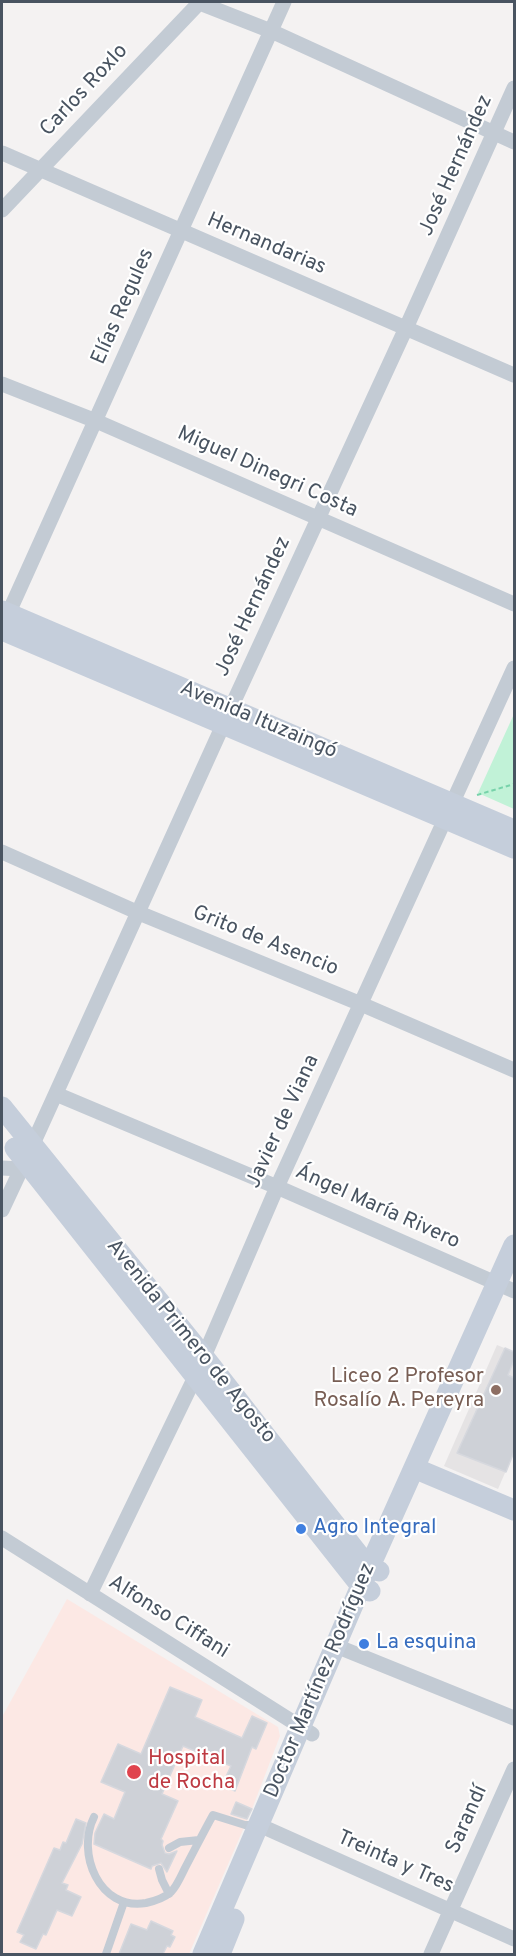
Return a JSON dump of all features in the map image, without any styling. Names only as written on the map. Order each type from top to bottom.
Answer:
[{"type":"street","points":[[198,2],[271,31],[514,142]]},
{"type":"street","name":"Carlos Roxlo","points":[[2,210],[198,2]]},
{"type":"street","name":"Elías Regules","points":[[3,621],[96,421],[284,2]]},
{"type":"street","name":"José Hernández","points":[[2,1210],[495,134],[514,88]]},
{"type":"street","name":"Hernandarias","points":[[2,153],[514,375]]},
{"type":"street","name":"Miguel Dinegri Costa","points":[[2,384],[96,421],[514,604]]},
{"type":"street","name":"Avenida Ituzaingó","points":[[3,621],[451,810],[514,830]]},
{"type":"street","name":"Javier de Viana","points":[[90,1594],[200,1366],[277,1186],[514,668]]},
{"type":"street","name":"Avenida Ituzaingó","points":[[451,810],[514,848]]},
{"type":"street","name":"Grito de Asencio","points":[[2,852],[139,913],[362,1004],[514,1070]]},
{"type":"street","name":"Ángel María Rivero","points":[[56,1094],[509,1285]]},
{"type":"street","name":"Avenida Primero de Agosto","points":[[2,1107],[26,1159]]},
{"type":"street","name":"Avenida Primero de Agosto","points":[[2,1131],[200,1366],[371,1580]]},
{"type":"street","points":[[2,1168],[26,1159]]},
{"type":"street","name":"Doctor Martínez Rodríguez","points":[[220,1954],[265,1828],[371,1580],[420,1471],[509,1285],[514,1245]]},
{"type":"street","points":[[420,1471],[514,1510]]},
{"type":"street","name":"Alfonso Ciffani","points":[[2,1538],[306,1731]]},
{"type":"street","points":[[342,1648],[514,1718]]},
{"type":"street","name":"Sarandí","points":[[431,1954],[514,1769]]},
{"type":"street","name":"Doctor Martínez Rodríguez","points":[[203,1954],[265,1828]]},
{"type":"street","name":"Treinta y Tres","points":[[265,1828],[514,1939]]},
{"type":"lane","points":[[94,1817],[87,1843],[91,1864],[103,1889],[109,1895],[132,1904],[149,1902],[173,1890],[213,1815],[245,1825],[265,1828]]},
{"type":"lane","points":[[169,1848],[180,1842],[199,1840]]},
{"type":"lane","points":[[159,1869],[169,1894]]},
{"type":"lane","points":[[106,1954],[124,1902]]},
{"type":"path","points":[[451,810],[514,784]]},
{"type":"shaded area","name":"Liceo 2 Profesor Rosalío A. Pereyra","points":[[497,1345],[514,1352],[514,1452],[498,1489],[444,1466]]},
{"type":"shaded area","name":"Hospital de Rocha","points":[[67,1599],[278,1727],[280,1736],[252,1809],[189,1954],[2,1954],[2,1717]]},
{"type":"green space","points":[[514,714],[514,809],[478,793]]},
{"type":"building","name":"Liceo 2 Profesor Rosalío A. Pereyra","points":[[505,1348],[514,1352],[514,1360],[508,1375],[514,1378],[514,1452],[506,1472],[457,1453]]},
{"type":"building","points":[[170,1687],[202,1700],[195,1717],[242,1738],[252,1716],[267,1723],[256,1749],[252,1747],[235,1791],[222,1785],[231,1766],[183,1746],[162,1794],[178,1801],[161,1839],[165,1853],[177,1851],[167,1872],[161,1863],[152,1866],[151,1869],[94,1844],[95,1833],[104,1814],[114,1819],[125,1792],[101,1782],[118,1744],[141,1754]]},
{"type":"building","points":[[236,1802],[252,1809],[247,1819],[231,1814]]},
{"type":"building","points":[[76,1819],[86,1823],[82,1844],[62,1883],[68,1885],[66,1890],[81,1897],[72,1916],[57,1910],[46,1935],[43,1934],[36,1949],[20,1942],[24,1935],[17,1932],[54,1848],[60,1850],[63,1842],[66,1843]]},
{"type":"building","points":[[151,1921],[173,1931],[171,1935],[175,1937],[170,1947],[167,1946],[163,1954],[119,1954],[131,1924],[147,1930]]},
{"type":"place","name":"Liceo 2 Profesor Rosalío A. Pereyra","points":[[496,1390]]},
{"type":"place","name":"Agro Integral","points":[[301,1529]]},
{"type":"place","name":"La esquina","points":[[364,1644]]},
{"type":"place","name":"Hospital de Rocha","points":[[134,1772]]}]
